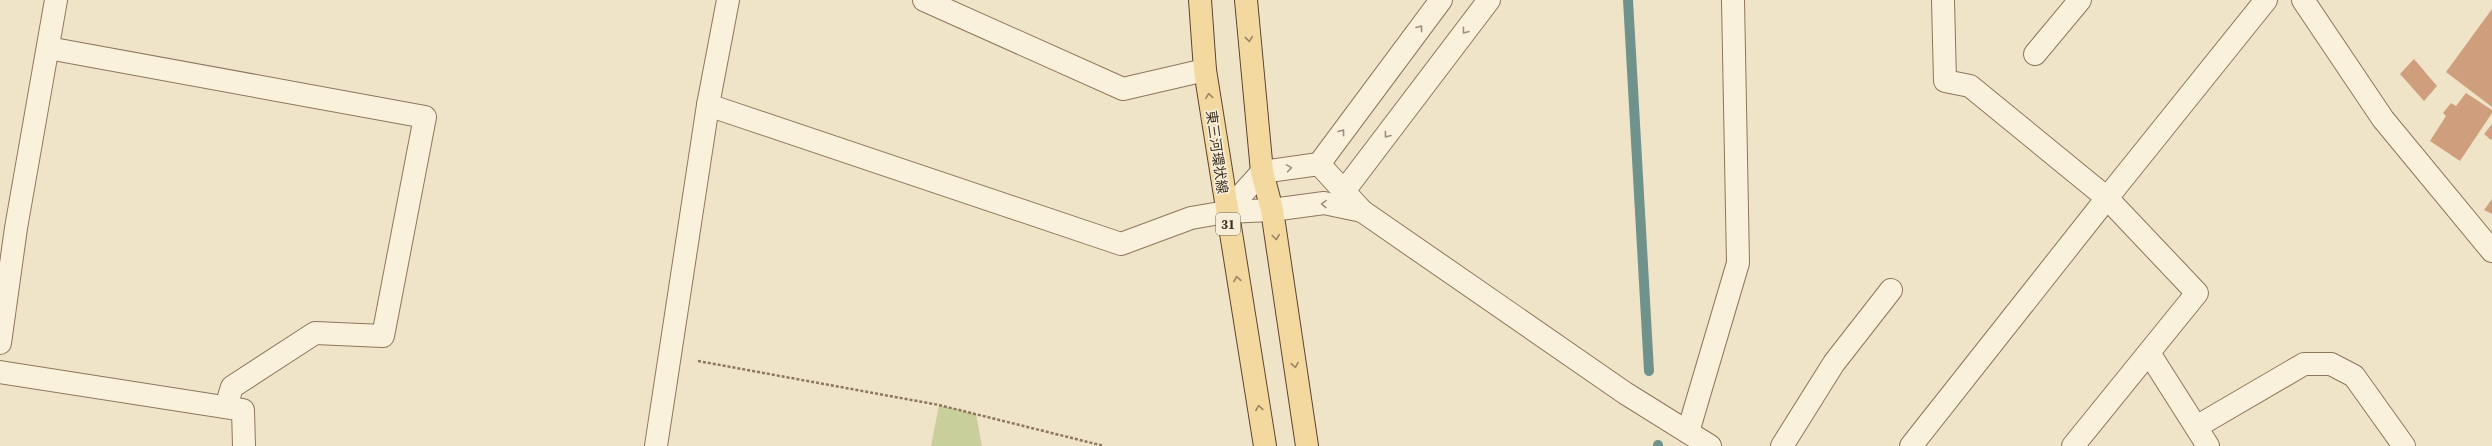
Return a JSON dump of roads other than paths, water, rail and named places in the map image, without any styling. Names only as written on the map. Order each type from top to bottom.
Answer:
[{"type":"main road","name":"東三河環状線","points":[[1200,0],[1205,70],[1226,212],[1265,446]]},
{"type":"main road","points":[[1246,0],[1262,172],[1272,210],[1307,446]]},
{"type":"street","points":[[0,343],[16,228],[56,0]]},
{"type":"street","points":[[656,446],[708,105],[728,0]]},
{"type":"street","points":[[924,0],[1123,89],[1205,70]]},
{"type":"street","points":[[1226,212],[1262,172],[1319,164],[1441,0]]},
{"type":"street","points":[[1344,191],[1489,0]]},
{"type":"street","points":[[1688,432],[1738,263],[1733,0]]},
{"type":"street","points":[[1943,0],[1945,81],[1970,86],[2107,198],[2197,294],[2073,446]]},
{"type":"street","points":[[2035,54],[2080,0]]},
{"type":"street","points":[[1911,446],[2266,0]]},
{"type":"street","points":[[2303,0],[2383,119],[2492,251]]},
{"type":"street","points":[[48,48],[425,117],[383,336],[315,333],[232,387],[226,407]]},
{"type":"street","points":[[708,105],[1121,244],[1191,218],[1226,212],[1272,210],[1324,203],[1362,211]]},
{"type":"street","points":[[1319,164],[1362,211],[1625,393],[1710,446]]},
{"type":"street","points":[[1782,446],[1834,363],[1891,290]]},
{"type":"street","points":[[2150,353],[2208,446]]},
{"type":"street","points":[[2196,427],[2304,364],[2331,364],[2354,376],[2404,446]]},
{"type":"street","points":[[0,372],[243,410],[244,446]]},
{"type":"waterway","points":[[1628,0],[1649,371]]}]
